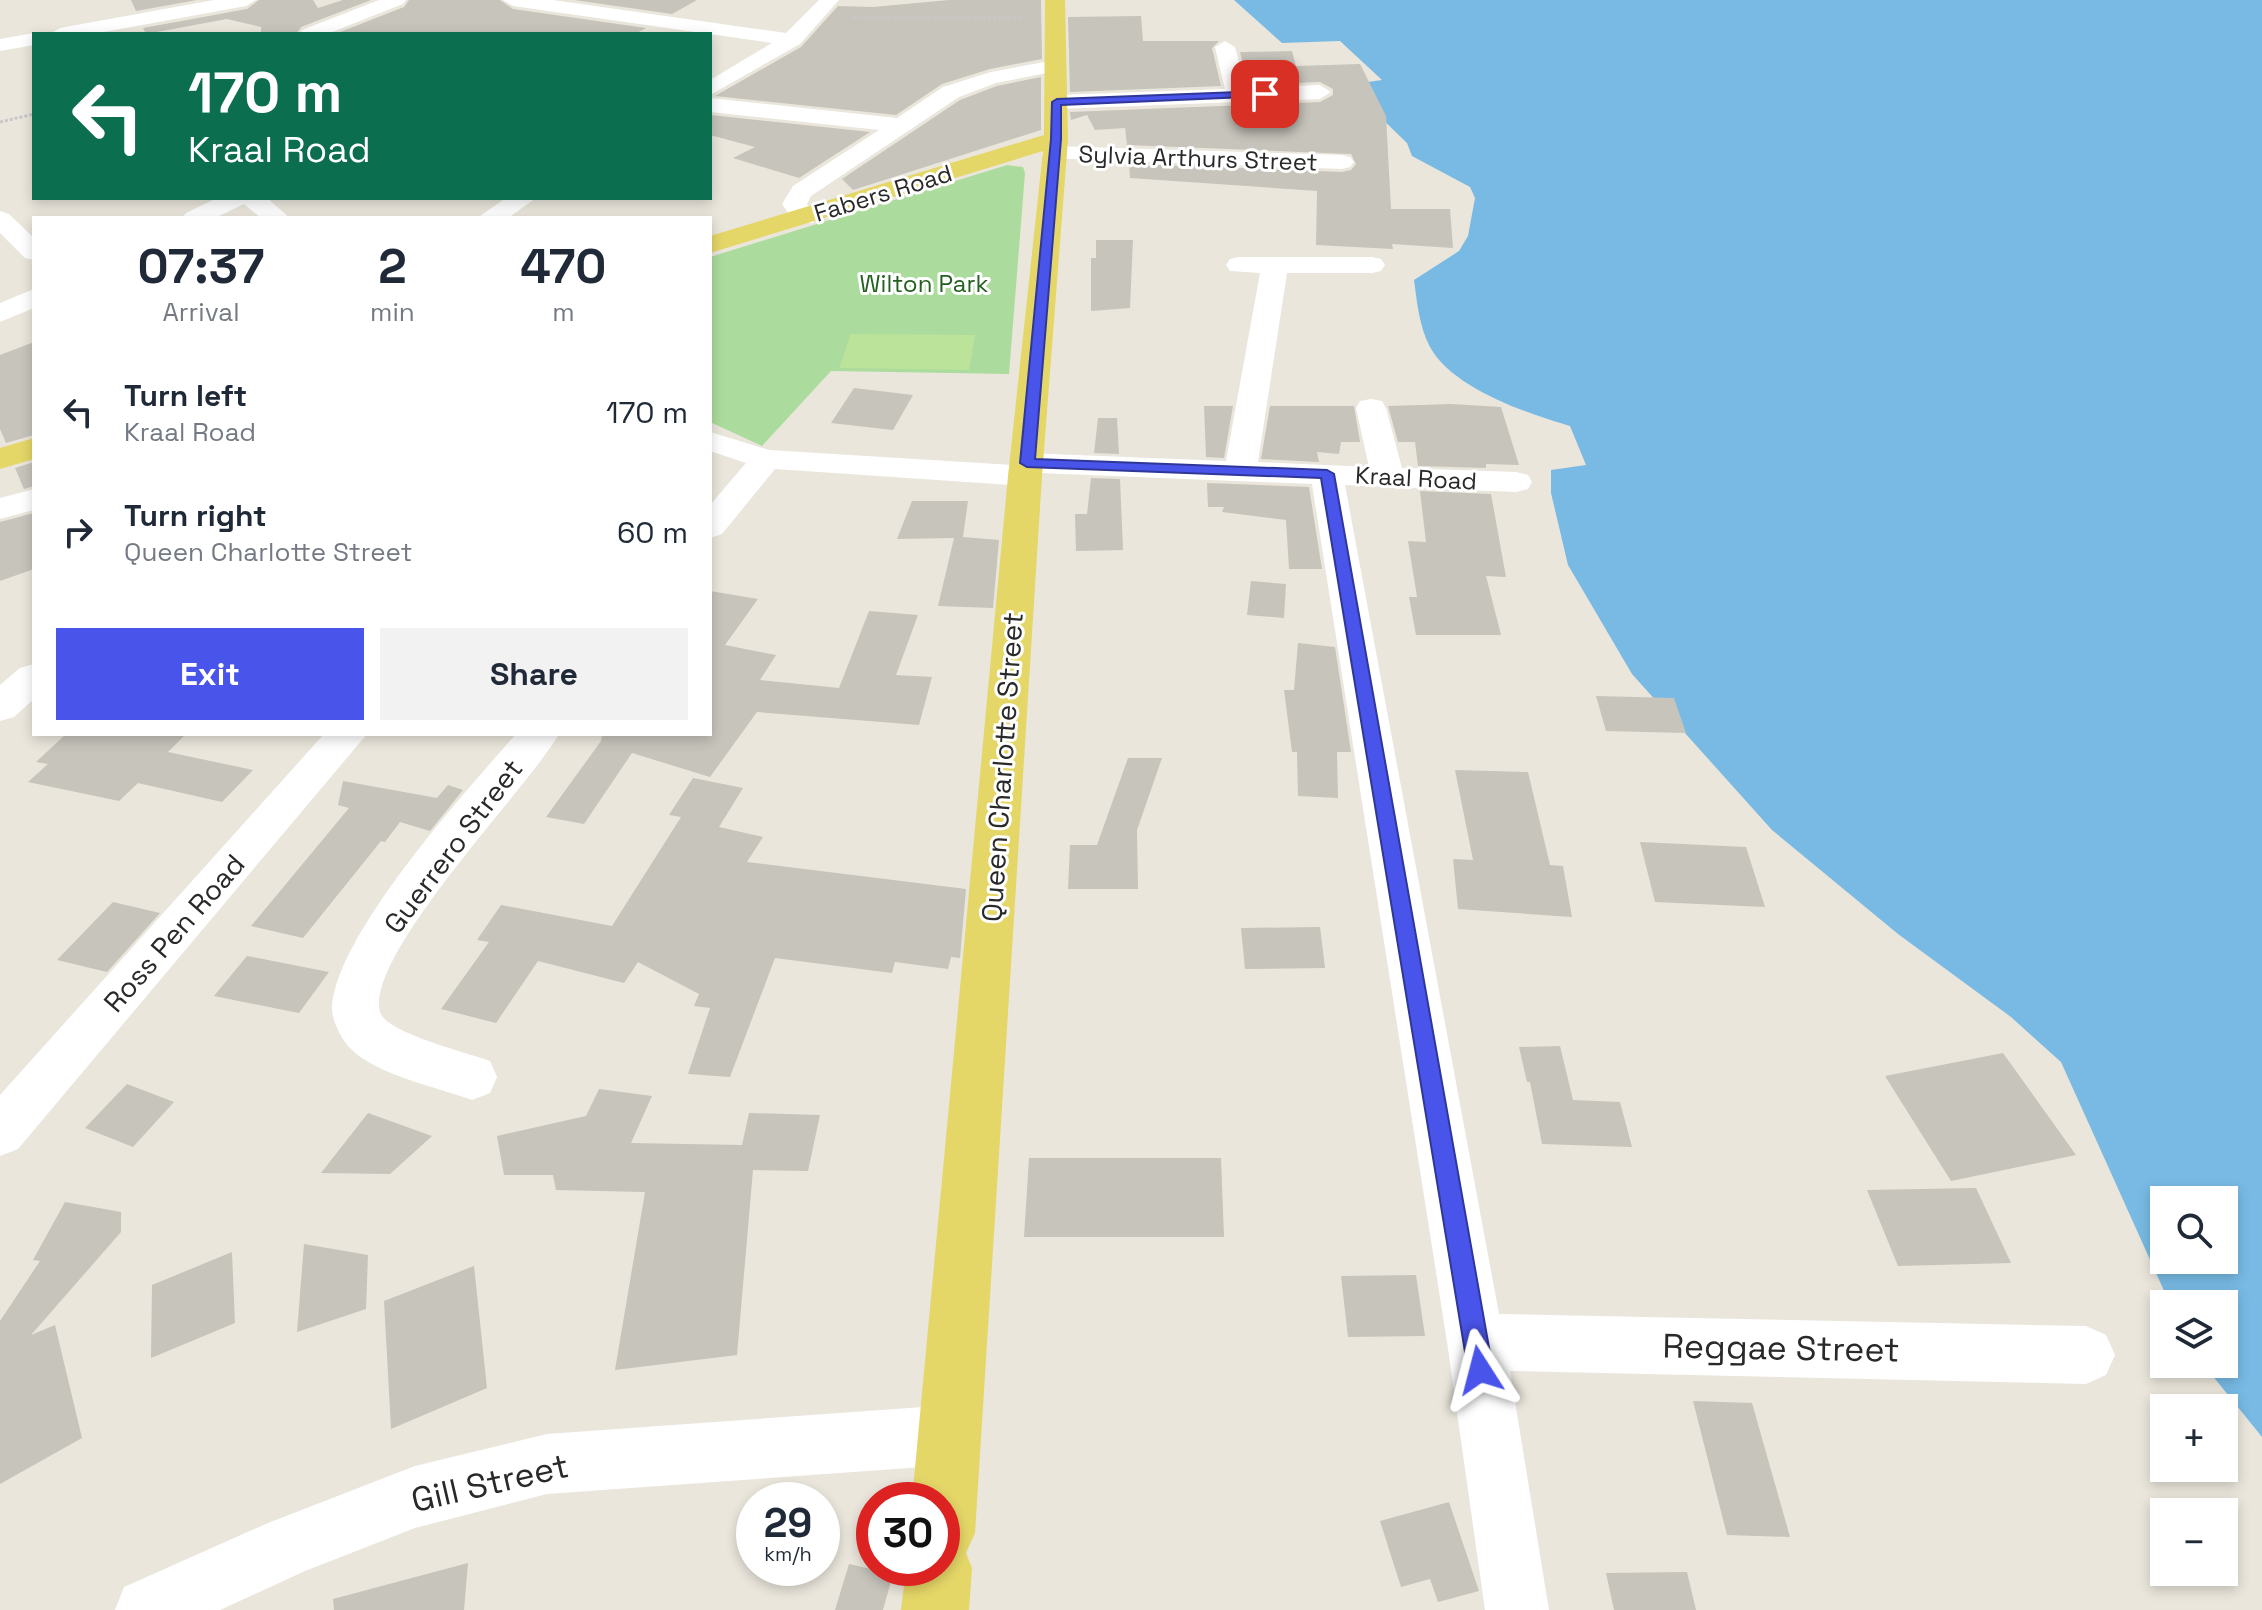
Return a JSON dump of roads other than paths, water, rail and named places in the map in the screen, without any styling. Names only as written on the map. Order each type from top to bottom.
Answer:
[{"type":"main road","name":"Queen Charlotte Street","points":[[947,1482],[1026,470],[1055,146],[1056,8]]},
{"type":"main road","name":"Fabers Road","points":[[712,244],[1055,146]]},
{"type":"main road","points":[[0,459],[32,449]]},
{"type":"main road","points":[[935,1610],[937,1586]]},
{"type":"street","points":[[73,10],[94,31],[246,0]]},
{"type":"street","points":[[314,32],[396,0]]},
{"type":"street","points":[[513,0],[610,7],[793,40]]},
{"type":"street","points":[[712,88],[793,40],[829,0]]},
{"type":"street","points":[[578,27],[610,7]]},
{"type":"street","points":[[0,45],[32,39]]},
{"type":"street","points":[[1225,47],[1237,94]]},
{"type":"street","points":[[804,218],[794,204],[802,191],[938,100],[969,85],[1055,66]]},
{"type":"street","points":[[1057,102],[1320,92]]},
{"type":"street","points":[[712,105],[900,125]]},
{"type":"street","name":"Sylvia Arthurs Street","points":[[1055,146],[1342,162]]},
{"type":"street","points":[[199,216],[233,200]]},
{"type":"street","points":[[254,200],[274,216]]},
{"type":"street","points":[[493,216],[521,200]]},
{"type":"street","points":[[0,219],[32,250]]},
{"type":"street","points":[[1239,265],[1372,265]]},
{"type":"street","points":[[1241,469],[1275,265]]},
{"type":"street","points":[[0,314],[32,298]]},
{"type":"street","points":[[1371,408],[1388,477]]},
{"type":"street","name":"Kraal Road","points":[[712,442],[766,459],[1026,470],[1241,469],[1516,482]]},
{"type":"street","points":[[712,525],[766,459]]},
{"type":"street","points":[[1327,474],[1476,1342],[1517,1610]]},
{"type":"street","points":[[0,509],[32,500]]},
{"type":"street","points":[[0,707],[32,679]]},
{"type":"street","name":"Ross Pen Road","points":[[0,1132],[345,736]]},
{"type":"street","name":"Guerrero Street","points":[[472,1077],[387,1046],[365,1032],[355,1011],[361,984],[383,937],[438,857],[537,736]]},
{"type":"street","name":"Reggae Street","points":[[1476,1342],[2086,1355]]},
{"type":"street","name":"Gill Street","points":[[147,1610],[290,1545],[415,1497],[547,1464],[951,1435]]},
{"type":"water","points":[[1234,0],[2262,0],[2262,1437],[2238,1407],[2238,1394],[2227,1394],[2214,1378],[2238,1378],[2238,1290],[2164,1290],[2156,1274],[2238,1274],[2238,1186],[2150,1186],[2150,1260],[2061,1062],[2011,1017],[1898,934],[1772,830],[1632,674],[1568,565],[1551,493],[1551,470],[1586,465],[1570,426],[1513,407],[1473,387],[1441,362],[1423,331],[1414,280],[1459,251],[1468,236],[1475,198],[1470,187],[1412,156],[1407,143],[1347,85],[1382,80],[1340,41],[1282,43]]},
{"type":"park label","name":"Wilton Park","points":[[924,283]]}]
